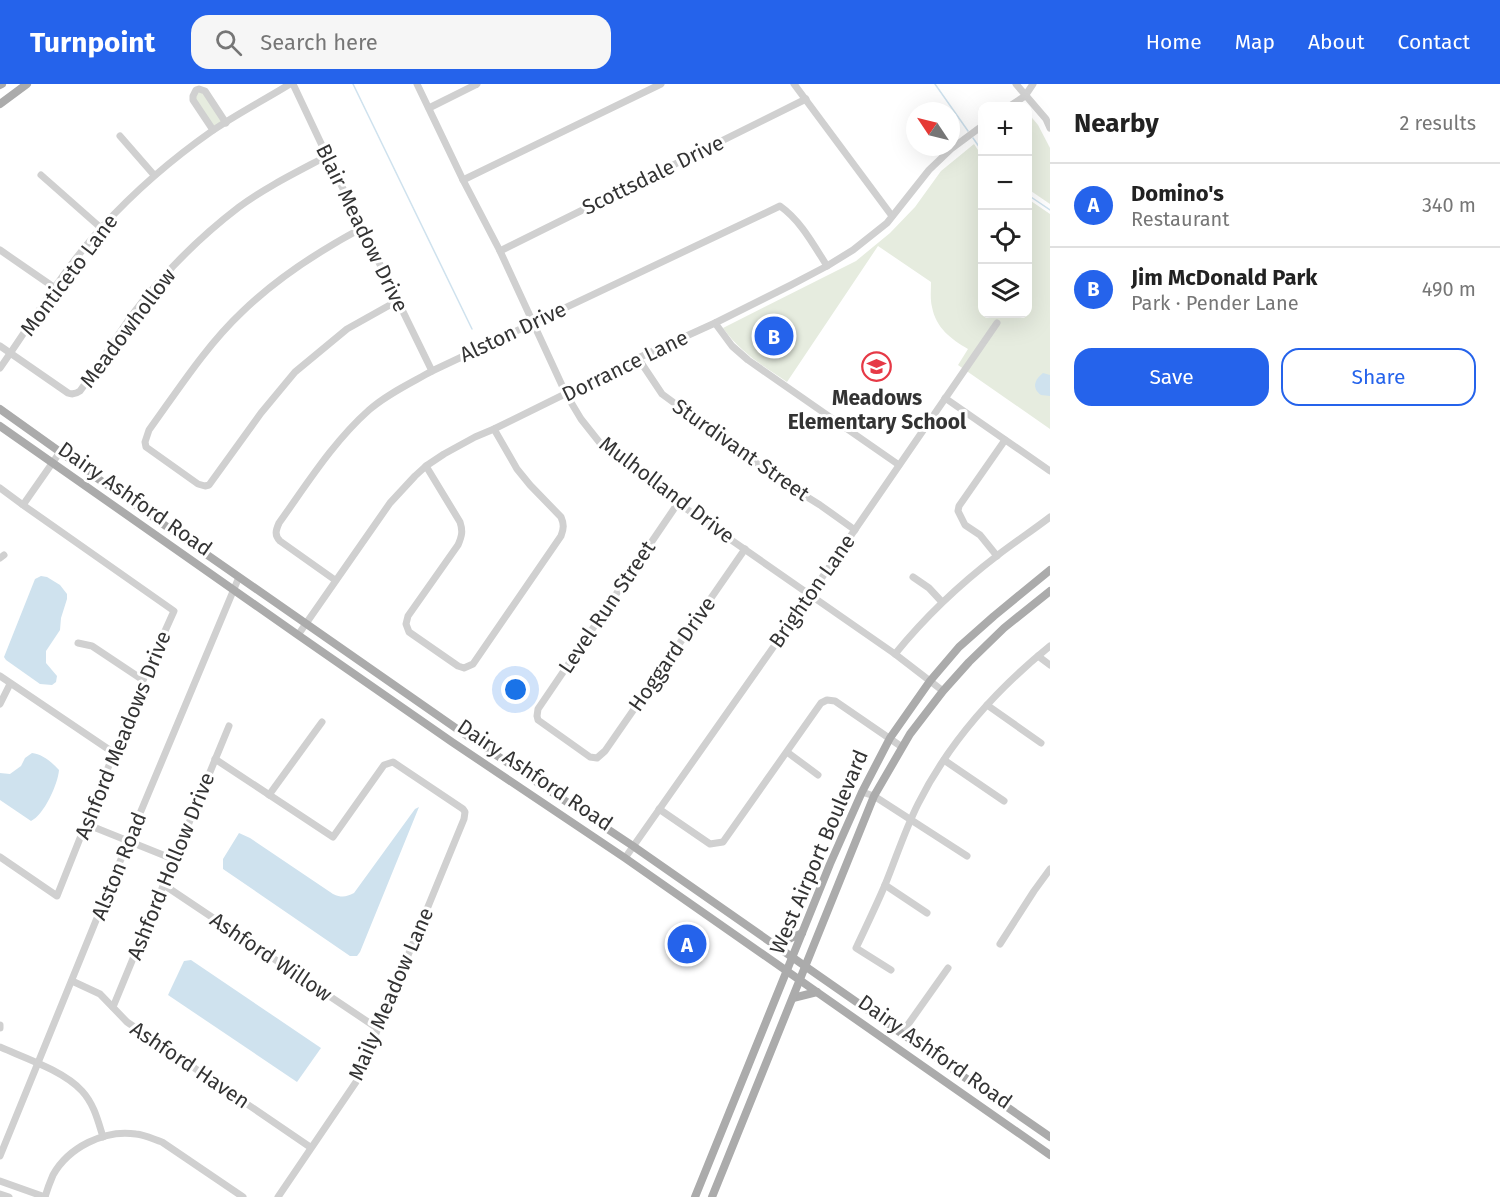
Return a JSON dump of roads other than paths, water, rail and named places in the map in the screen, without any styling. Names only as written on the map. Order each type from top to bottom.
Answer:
[{"type":"main road","points":[[0,104],[27,84]]},
{"type":"main road","name":"Dairy Ashford Road","points":[[0,409],[460,731],[633,846],[1050,1137]]},
{"type":"main road","name":"Dairy Ashford Road","points":[[0,426],[233,590],[452,742],[625,858],[1050,1155]]},
{"type":"main road","name":"West Airport Boulevard","points":[[695,1197],[861,792],[890,738],[930,681],[959,647],[1050,570]]},
{"type":"main road","name":"West Airport Boulevard","points":[[712,1197],[874,796],[902,747],[943,691],[1004,628],[1050,591]]},
{"type":"main road","points":[[994,616],[1004,628]]},
{"type":"main road","points":[[452,742],[460,731]]},
{"type":"main road","points":[[773,944],[802,933]]},
{"type":"main road","points":[[793,998],[817,992]]},
{"type":"street","name":"Monticeto Lane","points":[[0,368],[55,288],[101,228],[154,175],[213,130],[292,84]]},
{"type":"street","name":"Blair Meadow Drive","points":[[292,84],[432,370]]},
{"type":"street","name":"Mulholland Drive","points":[[417,84],[500,251],[566,394],[581,419],[604,448],[678,503],[895,654],[943,691]]},
{"type":"street","points":[[429,108],[477,84]]},
{"type":"street","points":[[463,180],[661,84]]},
{"type":"street","points":[[794,84],[892,216]]},
{"type":"street","points":[[1016,84],[1046,119],[1050,128]]},
{"type":"street","points":[[1016,102],[1025,96],[1033,84]]},
{"type":"street","points":[[213,130],[194,100],[196,90],[205,91],[226,123]]},
{"type":"street","name":"Scottsdale Drive","points":[[500,251],[806,99]]},
{"type":"street","name":"Dorrance Lane","points":[[298,635],[390,503],[426,466],[475,437],[827,266],[853,250],[886,224],[929,170],[951,149],[978,129]]},
{"type":"street","points":[[120,136],[154,175]]},
{"type":"street","name":"Meadowhollow","points":[[11,353],[68,393],[74,394],[80,391],[134,312],[180,260],[240,207],[327,156]]},
{"type":"street","points":[[41,175],[101,228]]},
{"type":"street","name":"Alston Drive","points":[[335,580],[280,541],[276,534],[279,523],[348,430],[370,409],[393,393],[432,370],[780,206],[792,214],[827,266]]},
{"type":"street","points":[[362,228],[312,256],[285,275],[243,311],[197,363],[149,430],[145,442],[146,447],[198,484],[209,485],[261,413],[295,372],[347,329],[397,301]]},
{"type":"street","points":[[0,250],[55,288]]},
{"type":"street","points":[[715,322],[732,346],[748,360],[898,465]]},
{"type":"street","name":"Brighton Lane","points":[[625,858],[997,323]]},
{"type":"street","points":[[0,346],[11,353]]},
{"type":"street","name":"Sturdivant Street","points":[[638,358],[662,394],[775,477],[855,530]]},
{"type":"street","points":[[945,398],[1050,471]]},
{"type":"street","points":[[426,466],[463,530],[458,545],[408,616],[406,624],[409,632],[464,668],[472,664],[561,536],[564,524],[561,517],[517,469],[494,429]]},
{"type":"street","points":[[997,556],[980,535],[965,525],[958,511],[959,506],[1005,440]]},
{"type":"street","points":[[0,488],[23,505],[60,452]]},
{"type":"street","name":"Level Run Street","points":[[597,758],[590,757],[538,720],[537,712],[678,503]]},
{"type":"street","name":"Ashford Meadows Drive","points":[[0,857],[57,896],[143,680],[174,611],[23,505]]},
{"type":"street","points":[[895,654],[942,602],[997,556],[1050,517]]},
{"type":"street","name":"Hoggard Drive","points":[[597,758],[605,751],[745,549]]},
{"type":"street","name":"Alston Road","points":[[0,1156],[239,577]]},
{"type":"street","points":[[914,577],[942,602]]},
{"type":"street","points":[[78,643],[92,646],[143,680]]},
{"type":"street","points":[[891,970],[856,948],[885,885],[910,820],[929,783],[987,705],[1012,677],[1050,646]]},
{"type":"street","points":[[1038,656],[1050,665]]},
{"type":"street","points":[[0,676],[114,753]]},
{"type":"street","points":[[0,704],[10,684]]},
{"type":"street","points":[[659,809],[710,844],[723,843],[821,703],[828,700],[835,701],[902,747]]},
{"type":"street","points":[[987,705],[1041,743]]},
{"type":"street","points":[[215,759],[269,795],[322,722]]},
{"type":"street","name":"Ashford Hollow Drive","points":[[113,1007],[230,726]]},
{"type":"street","points":[[787,752],[818,775]]},
{"type":"street","points":[[945,760],[1004,801]]},
{"type":"street","name":"Maily Meadow Lane","points":[[269,795],[333,837],[384,765],[393,762],[465,812],[356,1082],[278,1197]]},
{"type":"street","points":[[861,792],[874,796],[967,856]]},
{"type":"street","points":[[86,824],[173,859]]},
{"type":"street","points":[[1000,944],[1050,869]]},
{"type":"street","name":"Ashford Willow","points":[[164,885],[377,1028]]},
{"type":"street","points":[[885,885],[927,913]]},
{"type":"street","points":[[902,1033],[948,968]]},
{"type":"street","name":"Ashford Haven","points":[[72,981],[100,994],[127,1022],[310,1147]]},
{"type":"street","points":[[0,1047],[62,1074],[82,1091],[95,1112],[103,1137]]},
{"type":"street","points":[[0,1181],[45,1197],[53,1176],[70,1154],[103,1137],[134,1133],[162,1142],[230,1194],[243,1197]]},
{"type":"street","points":[[0,1194],[9,1197]]},
{"type":"water","points":[[1043,373],[1050,375],[1050,396],[1041,395],[1035,387],[1036,381]]},
{"type":"water","points":[[41,576],[60,585],[67,594],[60,630],[46,651],[46,663],[57,676],[56,682],[52,685],[40,684],[4,657],[35,579]]},
{"type":"water","points":[[32,753],[47,759],[59,770],[50,798],[41,812],[31,821],[0,800],[0,773],[10,774],[21,766],[25,758]]},
{"type":"water","points":[[419,807],[357,956],[350,956],[223,869],[223,859],[239,833],[333,894],[349,895],[354,893],[415,809]]},
{"type":"water","points":[[191,960],[321,1048],[297,1082],[168,995],[184,961]]},
{"type":"waterway","points":[[353,84],[472,329]]},
{"type":"waterway","points":[[935,84],[968,131]]},
{"type":"waterway","points":[[973,138],[978,145]]},
{"type":"waterway","points":[[1032,198],[1050,210]]},
{"type":"place","name":"Jim McDonald Park","points":[[774,336]]},
{"type":"place","name":"Meadows Elementary School","points":[[877,367]]},
{"type":"place","name":"Domino's","points":[[687,944]]}]
